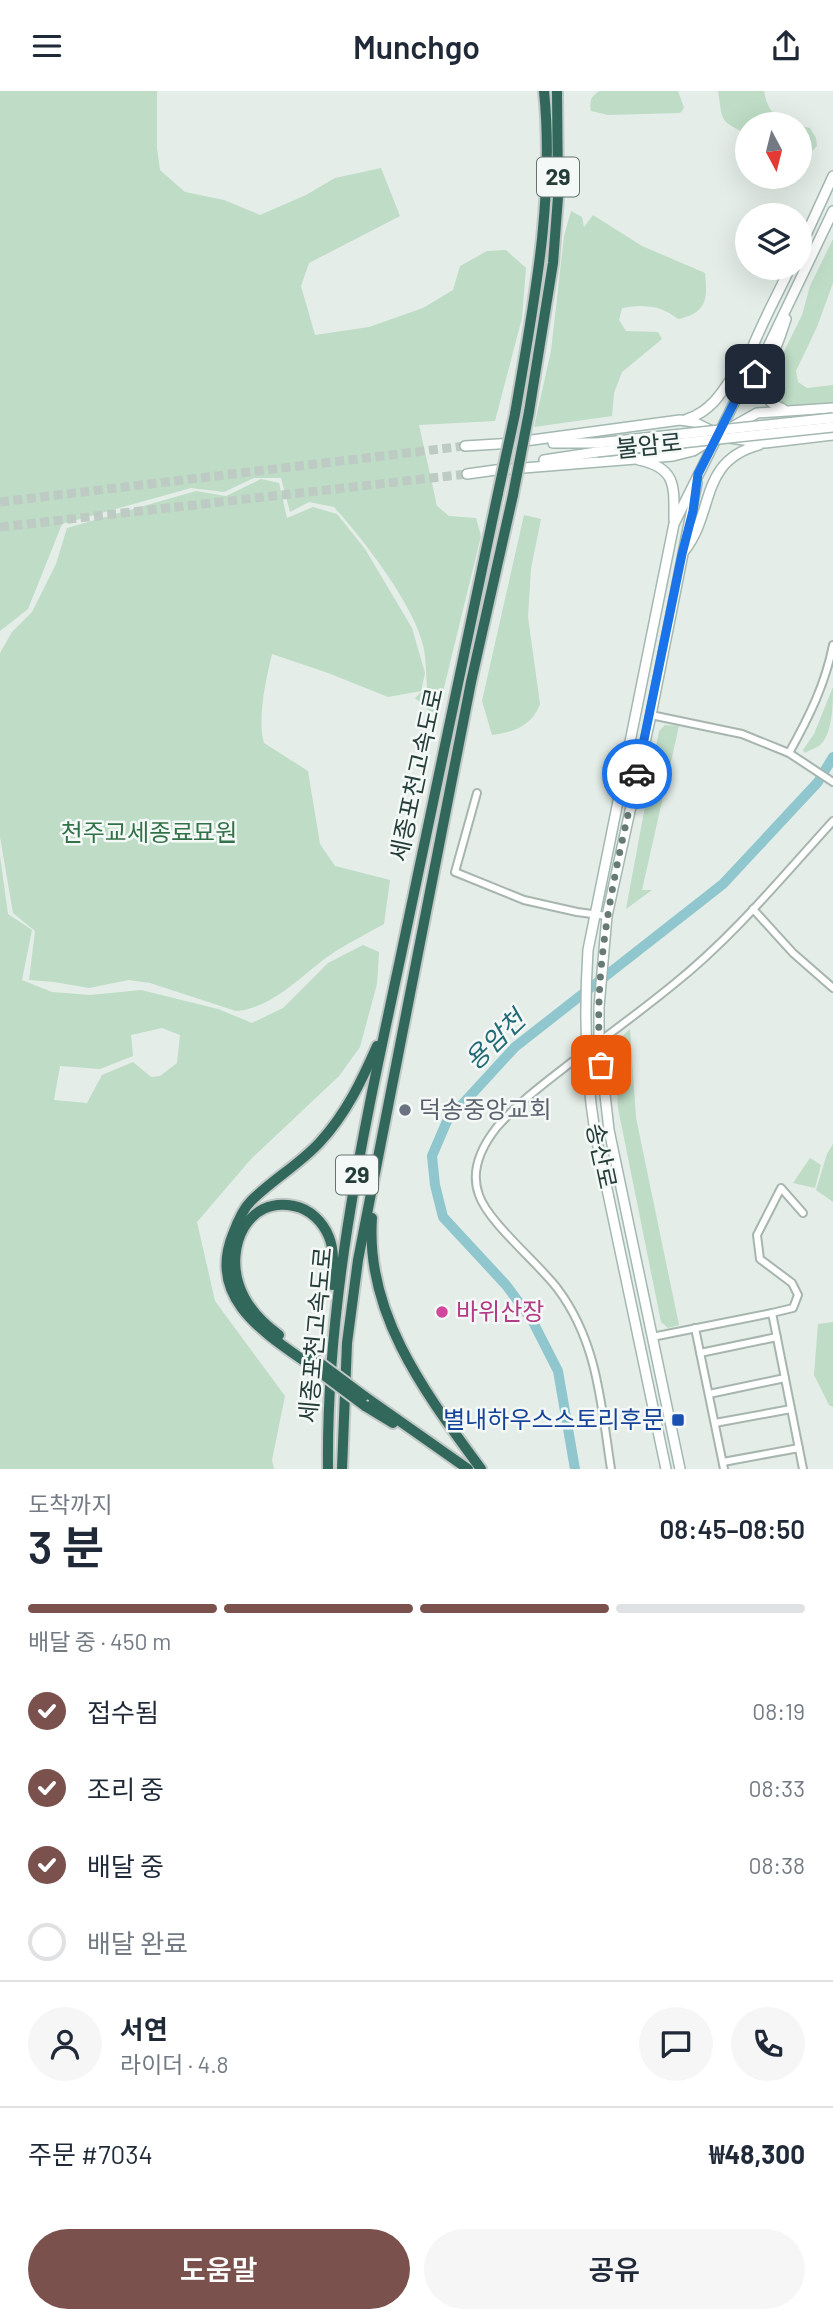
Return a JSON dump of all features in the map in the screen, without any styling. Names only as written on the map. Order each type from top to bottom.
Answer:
[{"type":"highway","name":"세종포천고속도로","points":[[342,1469],[347,1343],[358,1260],[471,682],[529,412],[547,262],[548,131],[544,91]]},
{"type":"highway","name":"세종포천고속도로","points":[[328,1469],[334,1316],[347,1231],[386,1027],[547,262],[558,197],[557,91]]},
{"type":"highway","points":[[313,1362],[260,1330],[238,1303],[228,1276],[227,1253],[248,1203],[319,1144],[341,1118],[386,1027]]},
{"type":"highway","points":[[376,1170],[371,1231],[373,1261],[376,1284],[392,1332],[430,1397],[481,1469]]},
{"type":"highway","points":[[334,1316],[331,1245],[328,1234],[319,1221],[305,1210],[290,1205],[272,1206],[256,1213],[244,1225],[236,1244],[235,1265],[239,1285],[247,1302],[260,1319],[313,1362],[458,1469]]},
{"type":"highway","points":[[365,1401],[468,1469]]},
{"type":"street","points":[[812,222],[833,176]]},
{"type":"street","name":"송산로","points":[[666,1469],[595,1132],[588,1087],[584,1011],[588,950],[674,524],[737,397],[755,374],[833,211]]},
{"type":"street","name":"송산로","points":[[737,397],[743,370],[784,280]]},
{"type":"street","points":[[785,410],[770,404],[763,393],[762,380],[777,347],[797,285]]},
{"type":"street","points":[[510,443],[680,421],[698,415],[714,404],[756,341]]},
{"type":"street","points":[[499,470],[673,456],[693,451],[757,413],[833,408]]},
{"type":"street","name":"불암로","points":[[467,474],[499,470],[597,447],[833,418]]},
{"type":"street","points":[[680,421],[694,422],[718,435],[738,441],[777,443],[833,435]]},
{"type":"street","name":"불암로","points":[[465,446],[510,443],[597,447],[833,427]]},
{"type":"street","points":[[682,554],[694,539],[709,489],[720,468],[736,454],[765,443]]},
{"type":"street","points":[[630,458],[658,466],[671,478],[676,493],[674,524]]},
{"type":"street","name":"송산로","points":[[680,1469],[609,1130],[599,1029],[607,916],[693,511],[698,474]]},
{"type":"street","points":[[789,753],[813,710],[830,663],[833,645]]},
{"type":"street","points":[[651,715],[742,734],[789,753],[833,782]]},
{"type":"street","points":[[477,793],[456,872],[524,900],[607,916]]},
{"type":"street","points":[[611,1469],[595,1365],[575,1316],[557,1289],[491,1216],[479,1196],[475,1174],[481,1150],[497,1128],[534,1090],[675,984],[753,909],[833,821]]},
{"type":"street","points":[[753,909],[793,953],[833,988]]},
{"type":"street","points":[[652,1337],[793,1308],[798,1295],[792,1283],[760,1259],[757,1235],[781,1188],[803,1213]]},
{"type":"street","points":[[772,1313],[803,1469]]},
{"type":"street","points":[[695,1328],[724,1466],[799,1448]]},
{"type":"street","points":[[700,1353],[777,1337]]},
{"type":"street","points":[[709,1394],[785,1378]]},
{"type":"street","points":[[715,1423],[791,1409]]},
{"type":"green space","points":[[0,91],[157,91],[157,148],[160,170],[185,192],[224,200],[260,215],[306,195],[335,178],[381,168],[400,216],[309,263],[301,286],[315,335],[369,327],[423,308],[453,290],[460,266],[487,251],[506,250],[526,268],[522,318],[495,421],[419,425],[437,506],[449,516],[476,518],[481,536],[441,700],[432,713],[415,698],[427,687],[424,649],[419,632],[400,594],[334,507],[309,502],[290,512],[281,478],[254,478],[224,492],[191,488],[62,524],[28,609],[0,631]]},
{"type":"green space","points":[[599,91],[678,91],[684,108],[680,113],[608,115],[591,111],[591,99]]},
{"type":"green space","points":[[718,91],[764,91],[772,112],[735,112],[735,128],[726,122]]},
{"type":"green space","points":[[812,131],[816,138],[817,146],[812,151]]},
{"type":"green space","points":[[571,211],[582,217],[584,227],[593,215],[642,246],[705,273],[705,298],[700,309],[678,319],[652,307],[622,308],[619,320],[626,331],[658,332],[662,339],[622,372],[614,393],[612,416],[534,427],[551,351],[564,236]]},
{"type":"green space","points":[[833,239],[833,283],[817,327],[796,371],[798,382],[807,388],[833,385],[833,403],[788,407],[772,398],[771,378],[802,315],[810,286]]},
{"type":"green space","name":"천주교세종료묘원","points":[[261,479],[279,483],[287,518],[313,507],[337,514],[365,549],[412,628],[425,673],[421,691],[388,697],[272,654],[265,687],[261,723],[264,743],[308,771],[320,844],[335,866],[390,880],[384,924],[324,959],[277,996],[251,1008],[236,1011],[150,983],[129,980],[89,988],[29,980],[35,931],[13,913],[0,837],[0,653],[12,632],[32,612],[56,564],[67,528],[196,491],[226,496]]},
{"type":"green space","points":[[524,515],[541,519],[531,568],[528,617],[540,704],[537,712],[521,727],[492,735],[482,701]]},
{"type":"green space","points":[[833,687],[828,733],[820,745],[805,753],[803,750],[814,734]]},
{"type":"green space","points":[[665,725],[679,726],[642,890],[652,890],[626,909],[659,731]]},
{"type":"green space","points":[[0,856],[8,914],[32,930],[22,980],[52,992],[90,995],[141,990],[218,1009],[252,1023],[283,1008],[328,963],[363,945],[379,952],[377,984],[360,1047],[339,1076],[251,1159],[197,1222],[215,1301],[285,1396],[272,1460],[274,1469],[0,1469]],"holes":[[[162,1028],[180,1035],[177,1063],[160,1076],[151,1077],[133,1062],[102,1075],[87,1103],[54,1100],[60,1066],[100,1069],[133,1056],[131,1035]]]},
{"type":"green space","points":[[630,1029],[636,1118],[679,1325],[668,1328],[661,1322],[618,1108],[614,1044]]},
{"type":"green space","points":[[833,1144],[833,1202],[816,1190],[827,1154]]},
{"type":"green space","points":[[810,1158],[821,1165],[815,1188],[793,1183]]},
{"type":"green space","points":[[833,1322],[833,1407],[829,1405],[814,1375],[818,1324]]},
{"type":"waterway","name":"용암천","points":[[575,1469],[558,1371],[532,1320],[506,1285],[443,1217],[435,1185],[432,1156],[447,1121],[515,1047],[723,884],[818,782],[833,757]]},
{"type":"tunnel","points":[[0,502],[465,446]]},
{"type":"tunnel","points":[[0,527],[467,474]]},
{"type":"way so far","points":[[601,1065],[599,1007],[607,916],[637,774]]},
{"type":"place","name":"덕송중앙교회","points":[[405,1110]]},
{"type":"place","name":"바위산장","points":[[442,1312]]},
{"type":"place","name":"별내하우스스토리후문","points":[[678,1420]]},
{"type":"route","points":[[637,774],[693,511],[698,474],[737,397],[755,374]]}]
